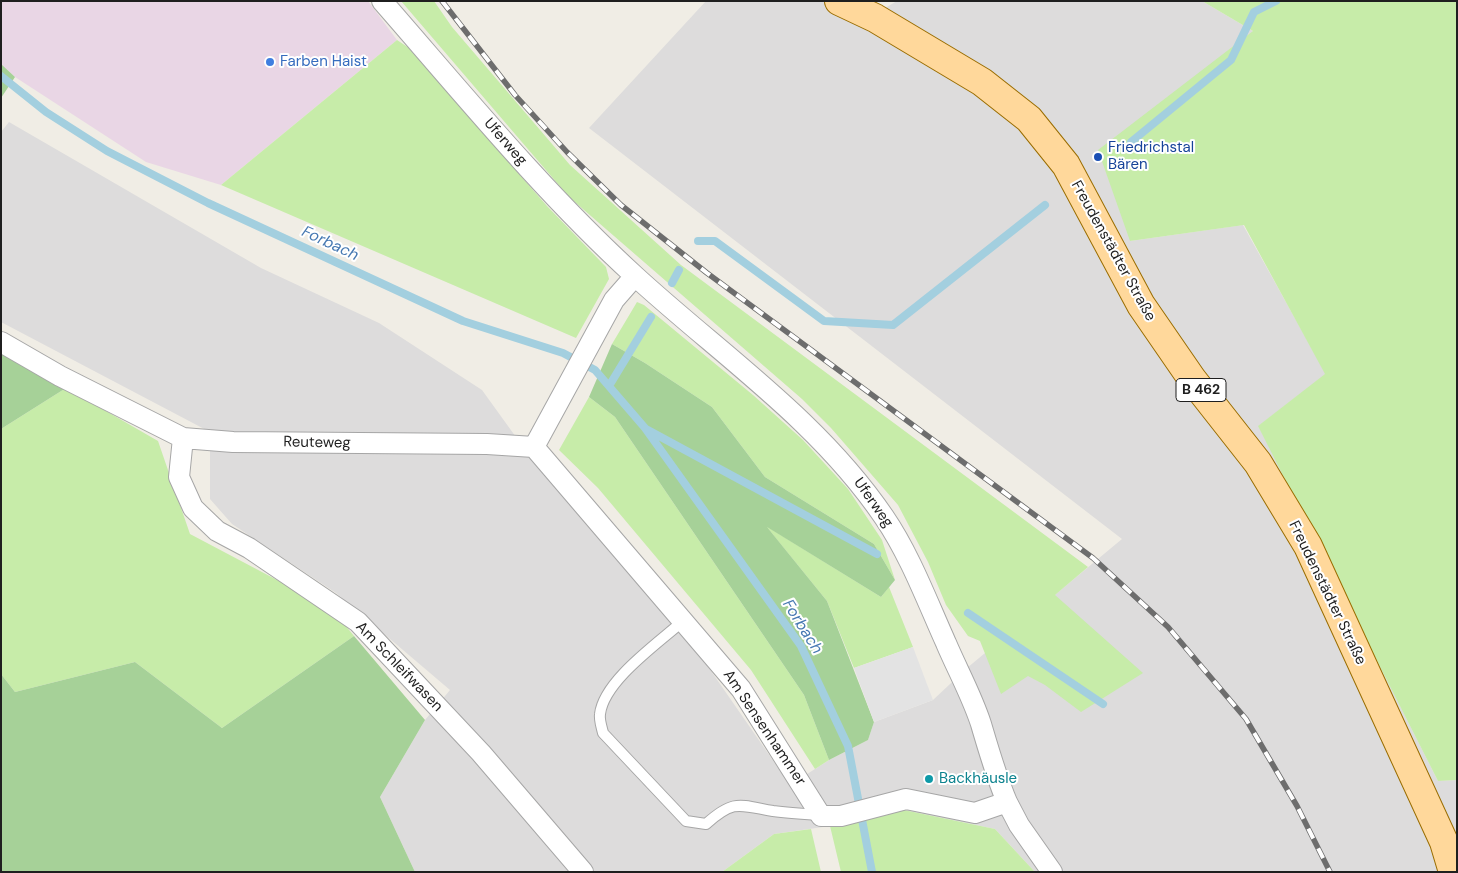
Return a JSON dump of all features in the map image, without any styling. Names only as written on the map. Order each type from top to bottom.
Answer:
[{"type":"main road","name":"Freudenstädter Straße","points":[[839,1],[875,18],[982,82],[1029,119],[1066,165],[1140,305],[1192,379],[1258,463],[1308,546],[1444,842],[1453,872]]},
{"type":"street","name":"Uferweg","points":[[382,1],[552,195],[635,276],[761,384],[832,450],[856,479],[885,519],[908,560],[980,722],[994,772],[1007,802]]},
{"type":"street","points":[[534,447],[569,386],[614,300],[635,276]]},
{"type":"street","name":"Reuteweg","points":[[1,342],[60,376],[183,438],[233,442],[487,444],[534,447]]},
{"type":"street","name":"Am Schleifwasen","points":[[183,438],[179,478],[193,508],[217,531],[250,548],[358,622],[481,753],[583,872]]},
{"type":"street","name":"Am Sensenhammer","points":[[534,447],[684,620],[741,689],[821,816]]},
{"type":"street","points":[[821,816],[841,816],[906,799],[975,813],[1007,802],[1019,825],[1052,872]]},
{"type":"lane","points":[[684,620],[627,671],[606,696],[600,715],[603,733],[686,821],[706,824],[720,812],[744,804],[773,811],[821,816]]},
{"type":"shaded area","points":[[1,1],[368,1],[397,40],[221,185],[146,162],[15,77],[1,64]]},
{"type":"shaded area","points":[[706,1],[861,1],[885,8],[897,1],[1202,1],[1253,31],[1130,241],[1243,225],[1326,374],[1259,426],[1438,781],[1457,780],[1457,872],[1035,872],[995,829],[904,810],[830,826],[774,834],[722,872],[415,872],[380,797],[425,720],[450,690],[336,593],[232,524],[210,499],[210,432],[1,322],[1,132],[9,122],[261,268],[379,323],[482,390],[539,469],[684,632],[790,785],[829,760],[868,740],[874,722],[933,700],[967,668],[1122,539],[589,128]]},
{"type":"shaded area","points":[[913,647],[933,700],[874,722],[854,668]]},
{"type":"green space","points":[[401,1],[434,1],[452,27],[570,165],[681,265],[1088,567],[1055,595],[1143,673],[1081,712],[1045,685],[1028,676],[1001,694],[980,641],[968,636],[946,605],[928,562],[898,505],[831,428],[802,399],[569,197]]},
{"type":"green space","points":[[1202,1],[1457,1],[1457,780],[1438,781],[1258,426],[1325,374],[1244,225],[1130,241],[1098,150],[1253,31]]},
{"type":"green space","points":[[397,40],[409,48],[547,206],[606,267],[609,279],[576,338],[221,185]]},
{"type":"green space","points":[[1,64],[15,77],[1,98]]},
{"type":"green space","points":[[637,302],[644,305],[753,395],[803,440],[848,489],[882,540],[895,580],[874,544],[765,477],[712,407],[645,363],[612,344]]},
{"type":"green space","points":[[612,344],[645,363],[712,407],[765,477],[874,544],[895,580],[881,597],[767,527],[827,601],[874,722],[868,740],[829,760],[804,695],[615,417],[589,397]]},
{"type":"green space","points":[[1,353],[66,388],[1,429]]},
{"type":"green space","points":[[66,388],[158,441],[190,534],[332,609],[354,636],[222,728],[135,662],[15,692],[1,674],[1,429]]},
{"type":"green space","points":[[589,397],[615,417],[804,695],[829,760],[815,769],[751,670],[598,488],[559,450]]},
{"type":"green space","points":[[766,526],[881,597],[889,587],[913,647],[854,668],[827,601]]},
{"type":"green space","points":[[354,636],[425,720],[380,797],[415,872],[1,872],[1,674],[15,692],[135,662],[222,728]]},
{"type":"green space","points":[[904,810],[995,829],[1035,872],[841,872],[830,826]]},
{"type":"green space","points":[[811,829],[821,872],[722,872],[774,834]]},
{"type":"waterway","points":[[1131,142],[1231,60],[1254,12],[1276,1]]},
{"type":"waterway","name":"Forbach","points":[[1,76],[46,112],[107,151],[208,203],[463,321],[563,353],[595,370],[645,428],[801,646],[848,746],[872,872]]},
{"type":"waterway","points":[[698,241],[715,241],[824,321],[893,325],[1045,205]]},
{"type":"waterway","points":[[672,283],[679,270]]},
{"type":"waterway","points":[[609,386],[651,317]]},
{"type":"waterway","name":"Forbach","points":[[646,429],[877,554]]},
{"type":"waterway","name":"Forbach","points":[[968,613],[1103,704]]},
{"type":"railway","points":[[442,1],[515,95],[567,152],[621,205],[707,273],[1093,558],[1168,627],[1246,719],[1297,806],[1330,872]]},
{"type":"place","name":"Farben Haist","points":[[270,62]]},
{"type":"place","name":"Friedrichstal Bären","points":[[1098,157]]},
{"type":"place","name":"Backhäusle","points":[[929,779]]}]
